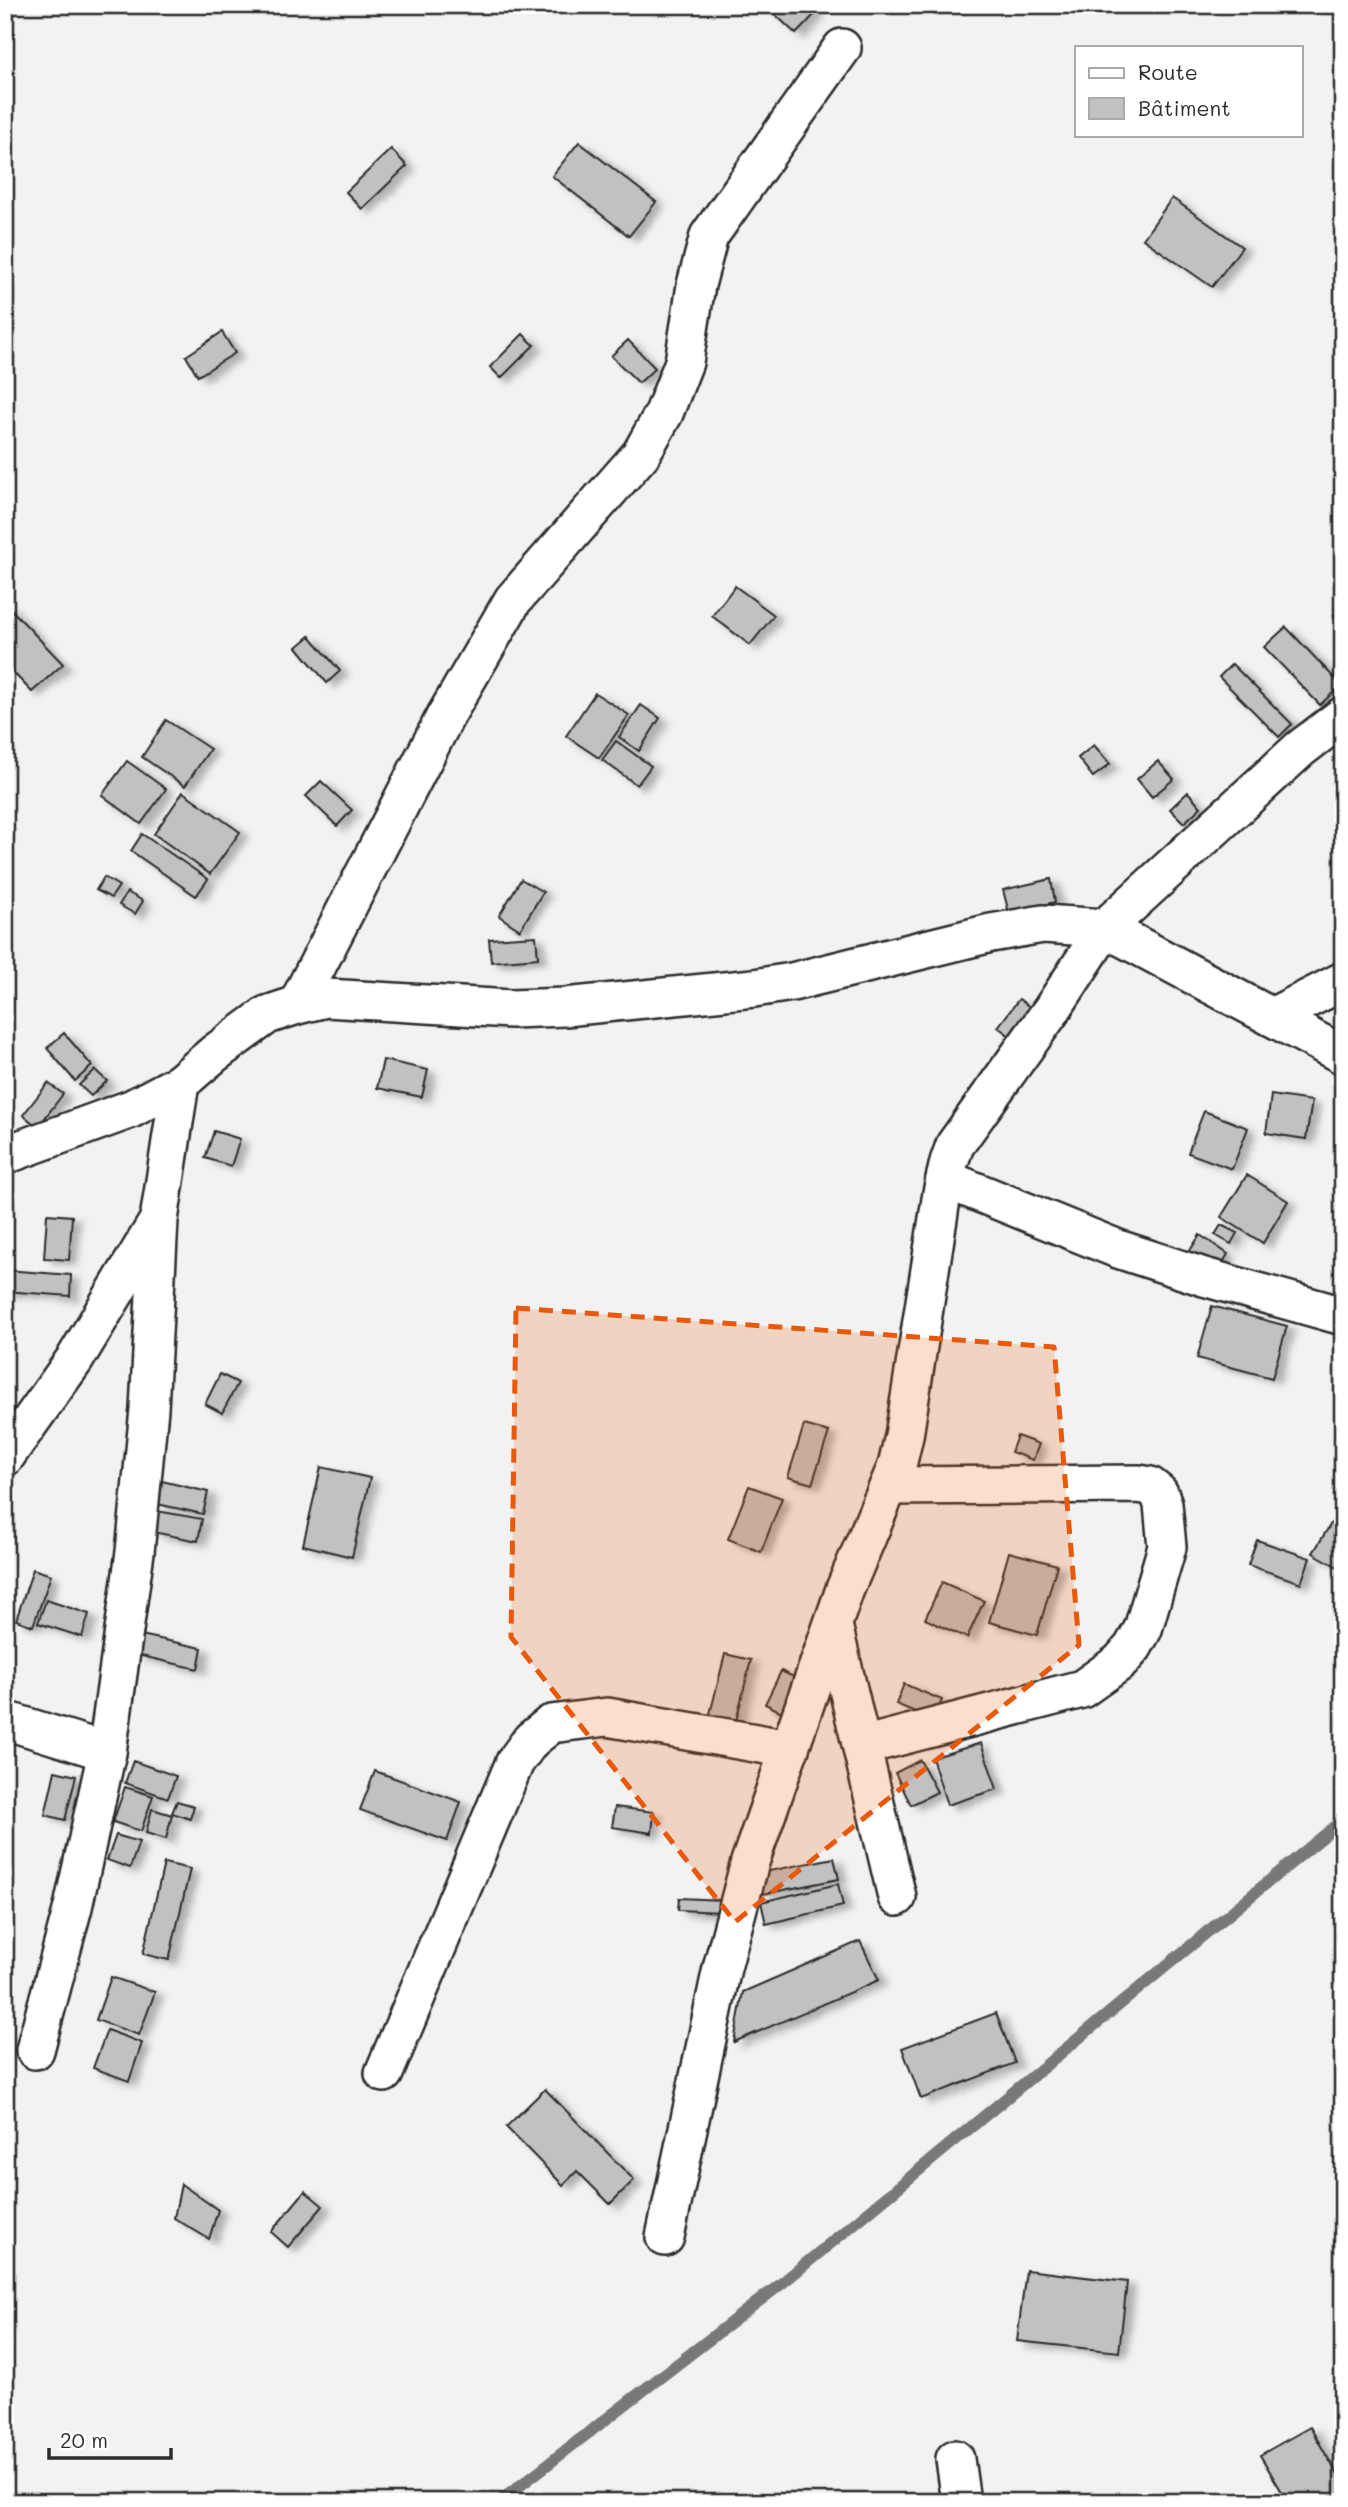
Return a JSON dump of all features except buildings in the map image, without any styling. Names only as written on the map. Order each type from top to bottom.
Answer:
[{"type":"street","points":[[297,1004],[445,717],[513,600],[641,454],[659,424],[684,362],[696,285],[709,236],[842,48]]},
{"type":"street","points":[[665,2237],[722,1968],[750,1863],[858,1556],[897,1466],[945,1179],[956,1145],[1051,1011],[1105,928],[1300,749],[1343,716]]},
{"type":"street","points":[[5,1155],[131,1109],[180,1083],[215,1053],[267,1016],[297,1004],[326,998],[511,1009],[565,1007],[754,988],[792,982],[991,933],[1043,924],[1105,928],[1343,1055]]},
{"type":"street","points":[[1272,1017],[1343,981]]},
{"type":"street","points":[[35,2050],[73,1907],[107,1752],[135,1552],[149,1409],[159,1220],[180,1083]]},
{"type":"street","points":[[945,1179],[1118,1250],[1343,1316]]},
{"type":"street","points":[[5,1457],[75,1359],[159,1220]]},
{"type":"street","points":[[862,1746],[1013,1709],[1082,1689],[1093,1682],[1120,1662],[1143,1629],[1167,1548],[1163,1504],[1159,1493],[1150,1486],[1139,1483],[889,1486]]},
{"type":"street","points":[[833,1625],[897,1897]]},
{"type":"street","points":[[384,2073],[515,1762],[531,1740],[551,1724],[607,1717],[790,1749]]},
{"type":"street","points":[[5,1720],[107,1752]]},
{"type":"street","points":[[956,2459],[961,2502]]},
{"type":"highlighted area","points":[[516,1308],[1054,1347],[1079,1645],[735,1922],[511,1637]]},
{"type":"waterway","points":[[499,2502],[781,2284],[1343,1820]]}]
